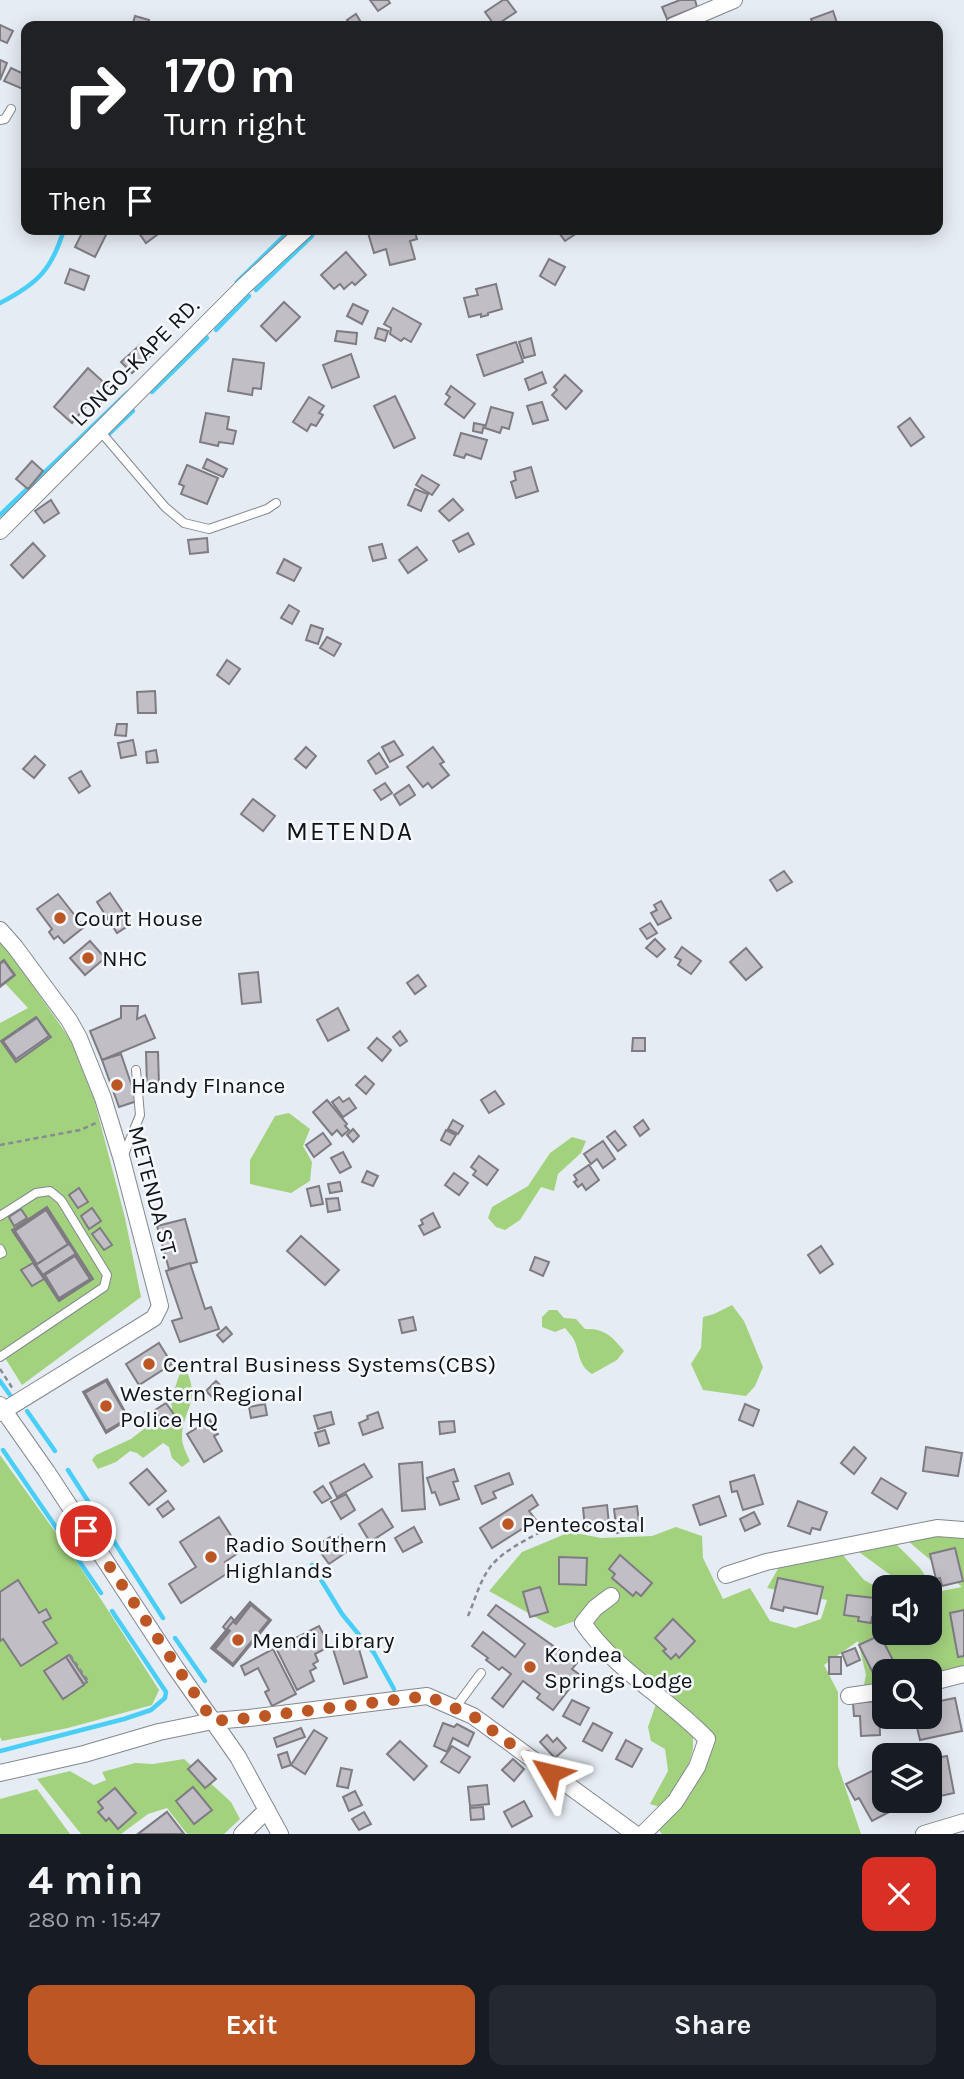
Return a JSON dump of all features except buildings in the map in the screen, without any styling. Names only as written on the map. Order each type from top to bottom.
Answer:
[{"type":"street","points":[[685,21],[734,0]]},
{"type":"street","name":"LONGO-KAPE RD.","points":[[0,531],[244,286],[299,235]]},
{"type":"street","name":"METENDA ST.","points":[[0,930],[69,1020],[79,1038],[122,1160],[160,1306],[154,1318],[1,1410]]},
{"type":"street","points":[[1,1410],[47,1472],[169,1658],[238,1757],[279,1834]]},
{"type":"street","points":[[726,1575],[766,1562],[937,1528],[964,1530]]},
{"type":"street","points":[[611,1595],[595,1608],[583,1623],[596,1642],[626,1671],[688,1719],[707,1739],[697,1767],[675,1802],[643,1834]]},
{"type":"street","points":[[942,1679],[964,1674]]},
{"type":"street","points":[[849,1696],[872,1693]]},
{"type":"street","points":[[0,1773],[84,1754],[159,1732],[213,1721],[427,1696],[473,1716],[635,1834]]},
{"type":"street","points":[[242,1834],[267,1810]]},
{"type":"street","points":[[924,1834],[964,1822]]},
{"type":"lane","points":[[0,120],[5,119],[11,108]]},
{"type":"lane","points":[[100,431],[165,507],[184,523],[209,528],[267,509],[276,503]]},
{"type":"lane","points":[[122,1160],[140,1115],[136,1070]]},
{"type":"lane","points":[[0,1216],[36,1193],[50,1191],[61,1200],[107,1275],[104,1287],[0,1357]]},
{"type":"lane","points":[[454,1708],[481,1673]]},
{"type":"path","points":[[0,1145],[80,1130],[108,1117]]},
{"type":"path","points":[[0,1369],[13,1389]]},
{"type":"path","points":[[468,1616],[492,1564],[546,1529],[550,1517]]},
{"type":"path","points":[[70,1655],[88,1681]]},
{"type":"green space","points":[[0,939],[70,1039],[94,1099],[125,1218],[141,1297],[22,1385],[0,1350],[0,1023],[28,1008],[0,978]]},
{"type":"green space","points":[[289,1113],[310,1129],[303,1146],[312,1162],[310,1181],[291,1193],[250,1184],[250,1160],[275,1116]]},
{"type":"green space","points":[[572,1137],[586,1141],[581,1153],[558,1174],[554,1191],[541,1187],[520,1220],[505,1230],[496,1227],[488,1218],[492,1207],[528,1186],[550,1153]]},
{"type":"green space","points":[[732,1305],[744,1321],[763,1367],[755,1386],[746,1396],[703,1390],[691,1364],[701,1348],[703,1317]]},
{"type":"green space","points":[[549,1310],[557,1310],[564,1318],[576,1319],[585,1329],[607,1334],[624,1351],[617,1360],[592,1374],[581,1362],[573,1338],[565,1328],[555,1332],[542,1327],[542,1317]]},
{"type":"green space","points":[[180,1374],[188,1374],[192,1392],[182,1438],[190,1461],[182,1467],[172,1458],[169,1447],[163,1443],[143,1458],[130,1451],[116,1462],[98,1469],[92,1460],[96,1455],[131,1439],[149,1425],[144,1411],[152,1410],[163,1425],[169,1424],[172,1407],[170,1398]]},
{"type":"green space","points":[[0,1455],[79,1565],[159,1690],[152,1705],[68,1728],[2,1741]]},
{"type":"green space","points":[[676,1527],[702,1536],[703,1558],[723,1599],[750,1588],[770,1621],[795,1628],[821,1619],[827,1600],[767,1588],[779,1567],[842,1554],[864,1580],[872,1584],[872,1645],[942,1645],[942,1591],[962,1587],[908,1541],[919,1536],[964,1538],[964,1669],[942,1673],[942,1659],[872,1659],[872,1684],[864,1685],[866,1675],[858,1641],[824,1665],[838,1692],[838,1766],[861,1834],[662,1834],[659,1830],[705,1766],[714,1735],[676,1700],[693,1737],[693,1749],[685,1776],[673,1798],[660,1807],[650,1804],[668,1771],[665,1749],[651,1741],[648,1727],[656,1704],[674,1698],[575,1621],[555,1628],[489,1591],[522,1552],[570,1532],[601,1538],[652,1536]]},
{"type":"green space","points":[[895,1543],[925,1575],[890,1575],[859,1552]]},
{"type":"green space","points":[[184,1759],[231,1802],[240,1819],[224,1834],[187,1834],[167,1808],[148,1814],[121,1834],[81,1834],[37,1779],[70,1771],[94,1785],[106,1780],[102,1772],[135,1763],[153,1764]]},
{"type":"green space","points":[[37,1789],[70,1834],[0,1834],[0,1799]]},
{"type":"waterway","points":[[0,303],[24,289],[41,274],[54,255],[62,235]]},
{"type":"waterway","points":[[237,282],[285,235]]},
{"type":"waterway","points":[[256,290],[312,236]]},
{"type":"waterway","points":[[216,330],[249,296]]},
{"type":"waterway","points":[[152,392],[207,338]]},
{"type":"waterway","points":[[0,515],[127,393]]},
{"type":"waterway","points":[[109,434],[133,411]]},
{"type":"waterway","points":[[0,1381],[10,1395]]},
{"type":"waterway","points":[[27,1411],[55,1451]]},
{"type":"waterway","points":[[3,1450],[101,1593]]},
{"type":"waterway","points":[[68,1470],[163,1618]]},
{"type":"waterway","points":[[312,1565],[342,1614],[374,1653],[394,1689]]},
{"type":"waterway","points":[[0,1751],[124,1719],[151,1710],[165,1698],[166,1692],[112,1611]]},
{"type":"waterway","points":[[175,1638],[205,1681]]},
{"type":"place","name":"Court House","points":[[60,918]]},
{"type":"place","name":"NHC","points":[[88,958]]},
{"type":"place","name":"Handy FInance","points":[[117,1085]]},
{"type":"place","name":"Central Business Systems(CBS)","points":[[149,1364]]},
{"type":"place","name":"Western Regional Police HQ","points":[[106,1406]]},
{"type":"place","name":"Pentecostal","points":[[508,1524]]},
{"type":"place","name":"Radio Southern Highlands","points":[[211,1557]]},
{"type":"place","name":"Mendi Library","points":[[238,1640]]},
{"type":"place","name":"Kondea Springs Lodge","points":[[530,1667]]},
{"type":"district","name":"METENDA","points":[[350,831]]},
{"type":"route","points":[[86,1531],[213,1721],[427,1696],[473,1716],[550,1773]]}]
